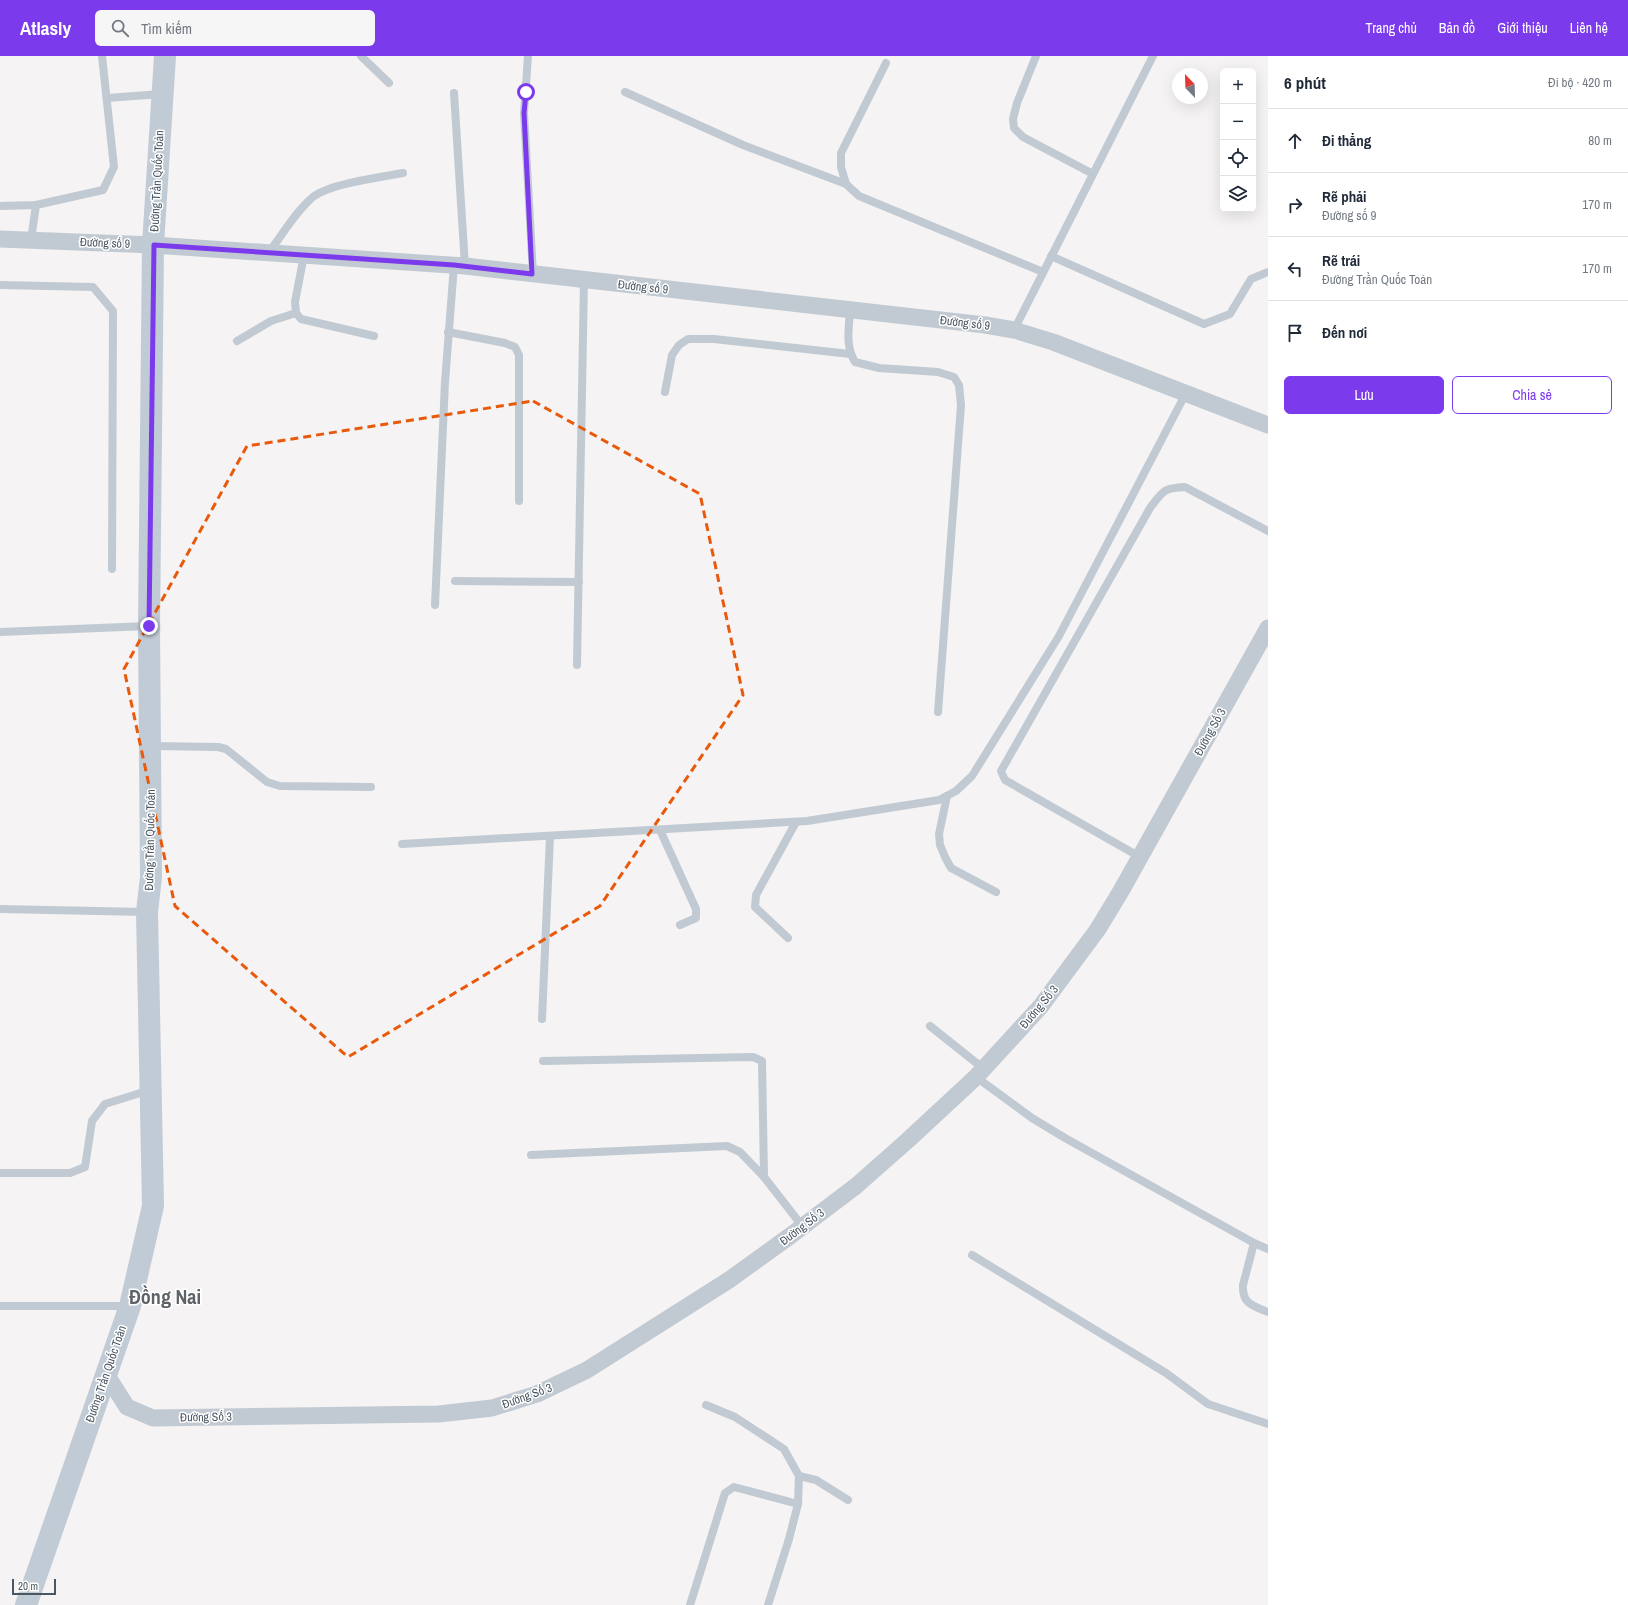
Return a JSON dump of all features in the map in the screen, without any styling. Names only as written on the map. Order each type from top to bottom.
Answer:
[{"type":"main road","name":"Đường Trần Quốc Toản","points":[[26,1605],[130,1306],[153,1206],[147,912],[151,877],[149,626],[154,245],[165,56]]},
{"type":"street","name":"Đường số 9","points":[[0,239],[154,245],[460,265],[985,325],[1014,330],[1053,342],[1268,425]]},
{"type":"street","name":"Đường Số 3","points":[[106,1374],[127,1407],[153,1418],[439,1414],[492,1408],[537,1394],[587,1370],[728,1280],[803,1227],[856,1186],[980,1073],[1041,1006],[1065,976],[1098,929],[1268,628]]},
{"type":"lane","points":[[0,206],[36,205],[104,190],[114,167],[102,56]]},
{"type":"lane","points":[[362,56],[389,83]]},
{"type":"lane","points":[[528,56],[524,113],[532,274]]},
{"type":"lane","points":[[1036,56],[1016,103],[1013,119],[1014,128],[1023,138],[1093,174]]},
{"type":"lane","points":[[1014,330],[1153,56]]},
{"type":"lane","points":[[846,184],[841,167],[841,153],[886,63]]},
{"type":"lane","points":[[625,92],[742,145],[846,184],[859,196],[1043,272]]},
{"type":"lane","points":[[107,98],[162,94]]},
{"type":"lane","points":[[435,605],[448,332],[460,265],[454,94]]},
{"type":"lane","points":[[269,252],[304,205],[315,196],[332,187],[403,173]]},
{"type":"lane","points":[[31,240],[36,205]]},
{"type":"lane","points":[[304,255],[295,302],[296,313],[301,319],[374,336]]},
{"type":"lane","points":[[1051,256],[1204,324],[1230,314],[1252,279],[1268,272]]},
{"type":"lane","points":[[577,664],[584,280]]},
{"type":"lane","points":[[0,285],[93,287],[113,311],[112,568]]},
{"type":"lane","points":[[850,310],[848,345],[850,354],[855,362],[879,368],[938,372],[954,377],[959,385],[961,405],[938,712]]},
{"type":"lane","points":[[237,342],[271,321],[296,313]]},
{"type":"lane","points":[[448,332],[505,343],[515,347],[520,355],[519,501]]},
{"type":"lane","points":[[665,392],[672,355],[679,345],[688,339],[714,339],[850,354]]},
{"type":"lane","points":[[402,844],[796,822],[939,800],[956,791],[972,776],[1059,636],[1186,393]]},
{"type":"lane","points":[[1140,857],[1005,780],[1001,771],[1150,508],[1163,490],[1173,487],[1185,487],[1268,531]]},
{"type":"lane","points":[[455,581],[579,582]]},
{"type":"lane","points":[[0,632],[149,626]]},
{"type":"lane","points":[[150,746],[218,747],[226,749],[267,782],[280,786],[371,787]]},
{"type":"lane","points":[[947,796],[939,834],[940,845],[945,857],[951,868],[996,892]]},
{"type":"lane","points":[[788,938],[755,908],[756,895],[796,822]]},
{"type":"lane","points":[[660,830],[696,909],[696,918],[680,925]]},
{"type":"lane","points":[[542,1019],[550,836]]},
{"type":"lane","points":[[0,909],[147,912]]},
{"type":"lane","points":[[930,1026],[980,1073],[1032,1118],[1065,1138],[1254,1243],[1268,1249]]},
{"type":"lane","points":[[543,1061],[753,1057],[762,1061],[764,1177]]},
{"type":"lane","points":[[0,1173],[70,1173],[85,1167],[92,1121],[105,1104],[151,1090]]},
{"type":"lane","points":[[531,1155],[727,1146],[740,1152],[764,1177],[803,1227]]},
{"type":"lane","points":[[1254,1243],[1243,1285],[1243,1291],[1245,1300],[1253,1306],[1268,1312]]},
{"type":"lane","points":[[972,1255],[1166,1373],[1205,1402],[1221,1409],[1268,1424]]},
{"type":"lane","points":[[0,1306],[130,1306]]},
{"type":"lane","points":[[706,1405],[735,1417],[784,1450],[799,1476],[798,1504],[789,1539],[768,1605]]},
{"type":"lane","points":[[799,1476],[816,1480],[848,1500]]},
{"type":"lane","points":[[690,1605],[725,1493],[734,1487],[798,1504]]},
{"type":"highlighted area","points":[[533,401],[700,494],[743,695],[600,906],[348,1057],[175,906],[124,669],[247,446]]},
{"type":"district","name":"Đồng Nai","points":[[165,1297]]},
{"type":"route","points":[[149,626],[154,245],[454,265],[532,274],[524,113],[526,92]]}]
